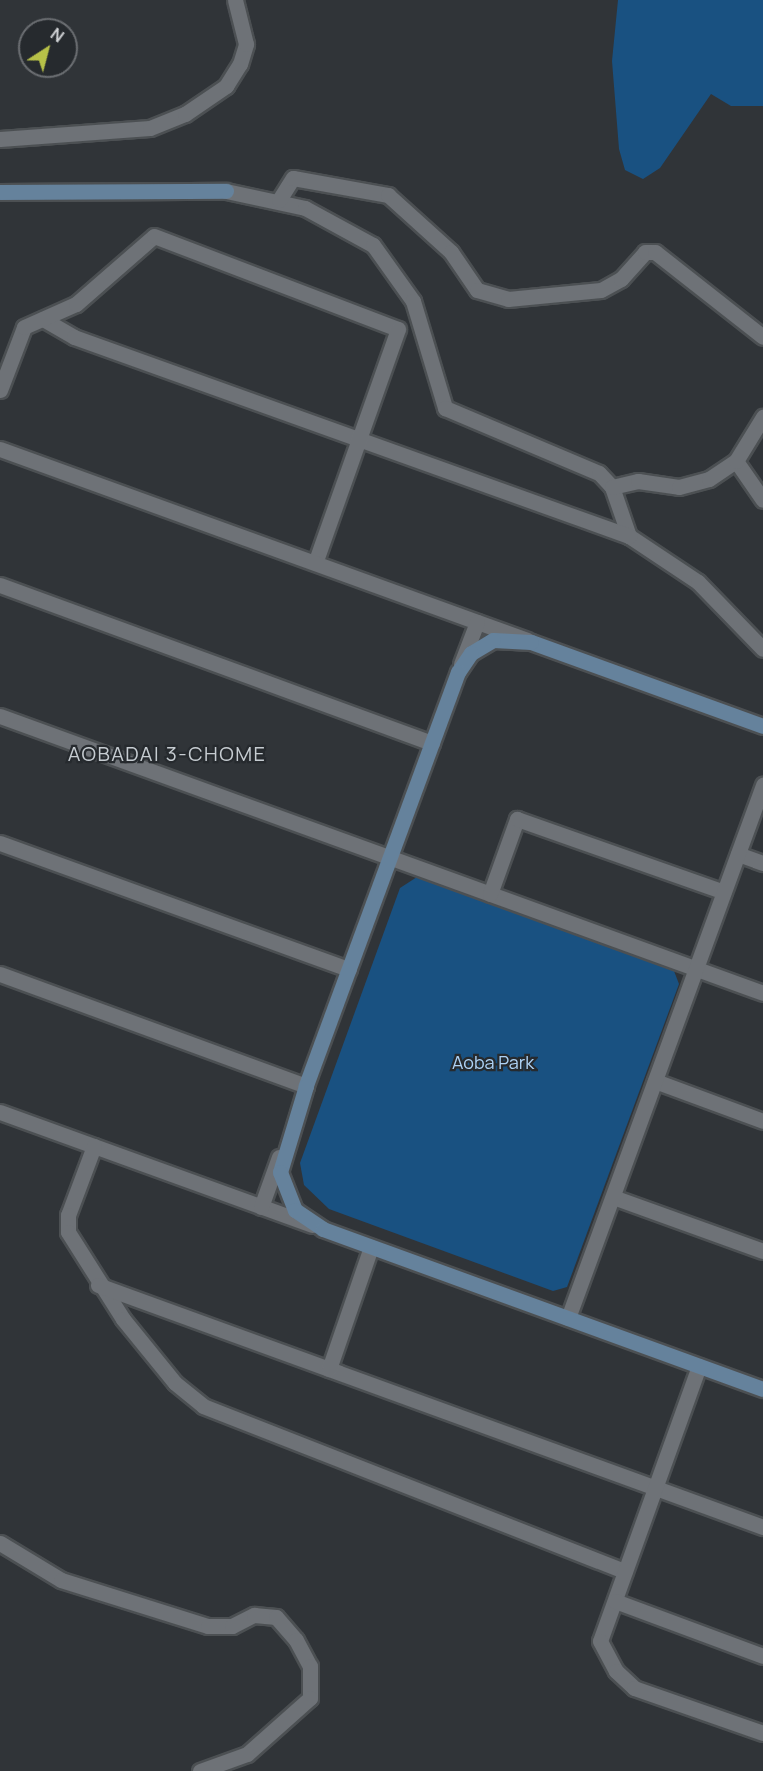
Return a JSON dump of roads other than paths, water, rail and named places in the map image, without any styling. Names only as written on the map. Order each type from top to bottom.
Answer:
[{"type":"street","points":[[0,139],[150,128],[185,114],[226,86],[237,70],[246,44],[235,0]]},
{"type":"street","points":[[279,200],[292,178],[388,195],[451,252],[477,290],[508,299],[602,290],[621,279],[645,252],[655,252],[763,337]]},
{"type":"street","points":[[0,192],[226,191],[279,200],[348,227],[392,265],[419,316],[435,387],[445,408],[591,468],[612,487],[629,536]]},
{"type":"street","points":[[0,390],[24,327],[76,304],[154,236],[398,328],[315,564]]},
{"type":"street","points":[[43,319],[74,336],[629,536],[698,582],[763,649]]},
{"type":"street","points":[[612,487],[638,481],[687,486],[736,461],[763,417]]},
{"type":"street","points":[[0,449],[763,726]]},
{"type":"street","points":[[736,461],[763,500]]},
{"type":"street","points":[[0,585],[432,743]]},
{"type":"street","points":[[261,1207],[477,622]]},
{"type":"street","points":[[458,672],[471,653],[493,640],[531,642]]},
{"type":"street","points":[[0,716],[763,993]]},
{"type":"street","points":[[568,1318],[763,785]]},
{"type":"street","points":[[490,894],[517,819],[724,892]]},
{"type":"street","points":[[0,843],[348,969]]},
{"type":"street","points":[[738,854],[763,863]]},
{"type":"street","points":[[0,974],[306,1086]]},
{"type":"street","points":[[655,1082],[763,1121]]},
{"type":"street","points":[[0,1112],[763,1389]]},
{"type":"street","points":[[94,1146],[68,1215],[68,1232],[97,1285],[175,1383],[203,1406],[626,1571]]},
{"type":"street","points":[[284,1146],[280,1172],[287,1199],[323,1229]]},
{"type":"street","points":[[613,1197],[763,1251]]},
{"type":"street","points":[[329,1369],[372,1247]]},
{"type":"street","points":[[97,1285],[763,1527]]},
{"type":"street","points":[[699,1366],[600,1641],[616,1671],[634,1688],[763,1733]]},
{"type":"street","points":[[0,1543],[61,1580],[208,1626],[232,1626],[254,1615],[276,1617],[297,1640],[310,1666],[310,1698],[248,1754],[200,1771]]},
{"type":"street","points":[[615,1601],[763,1656]]},
{"type":"district","name":"AOBADAI 3-CHOME","points":[[167,753]]},
{"type":"park label","name":"Aoba Park","points":[[493,1062]]}]
